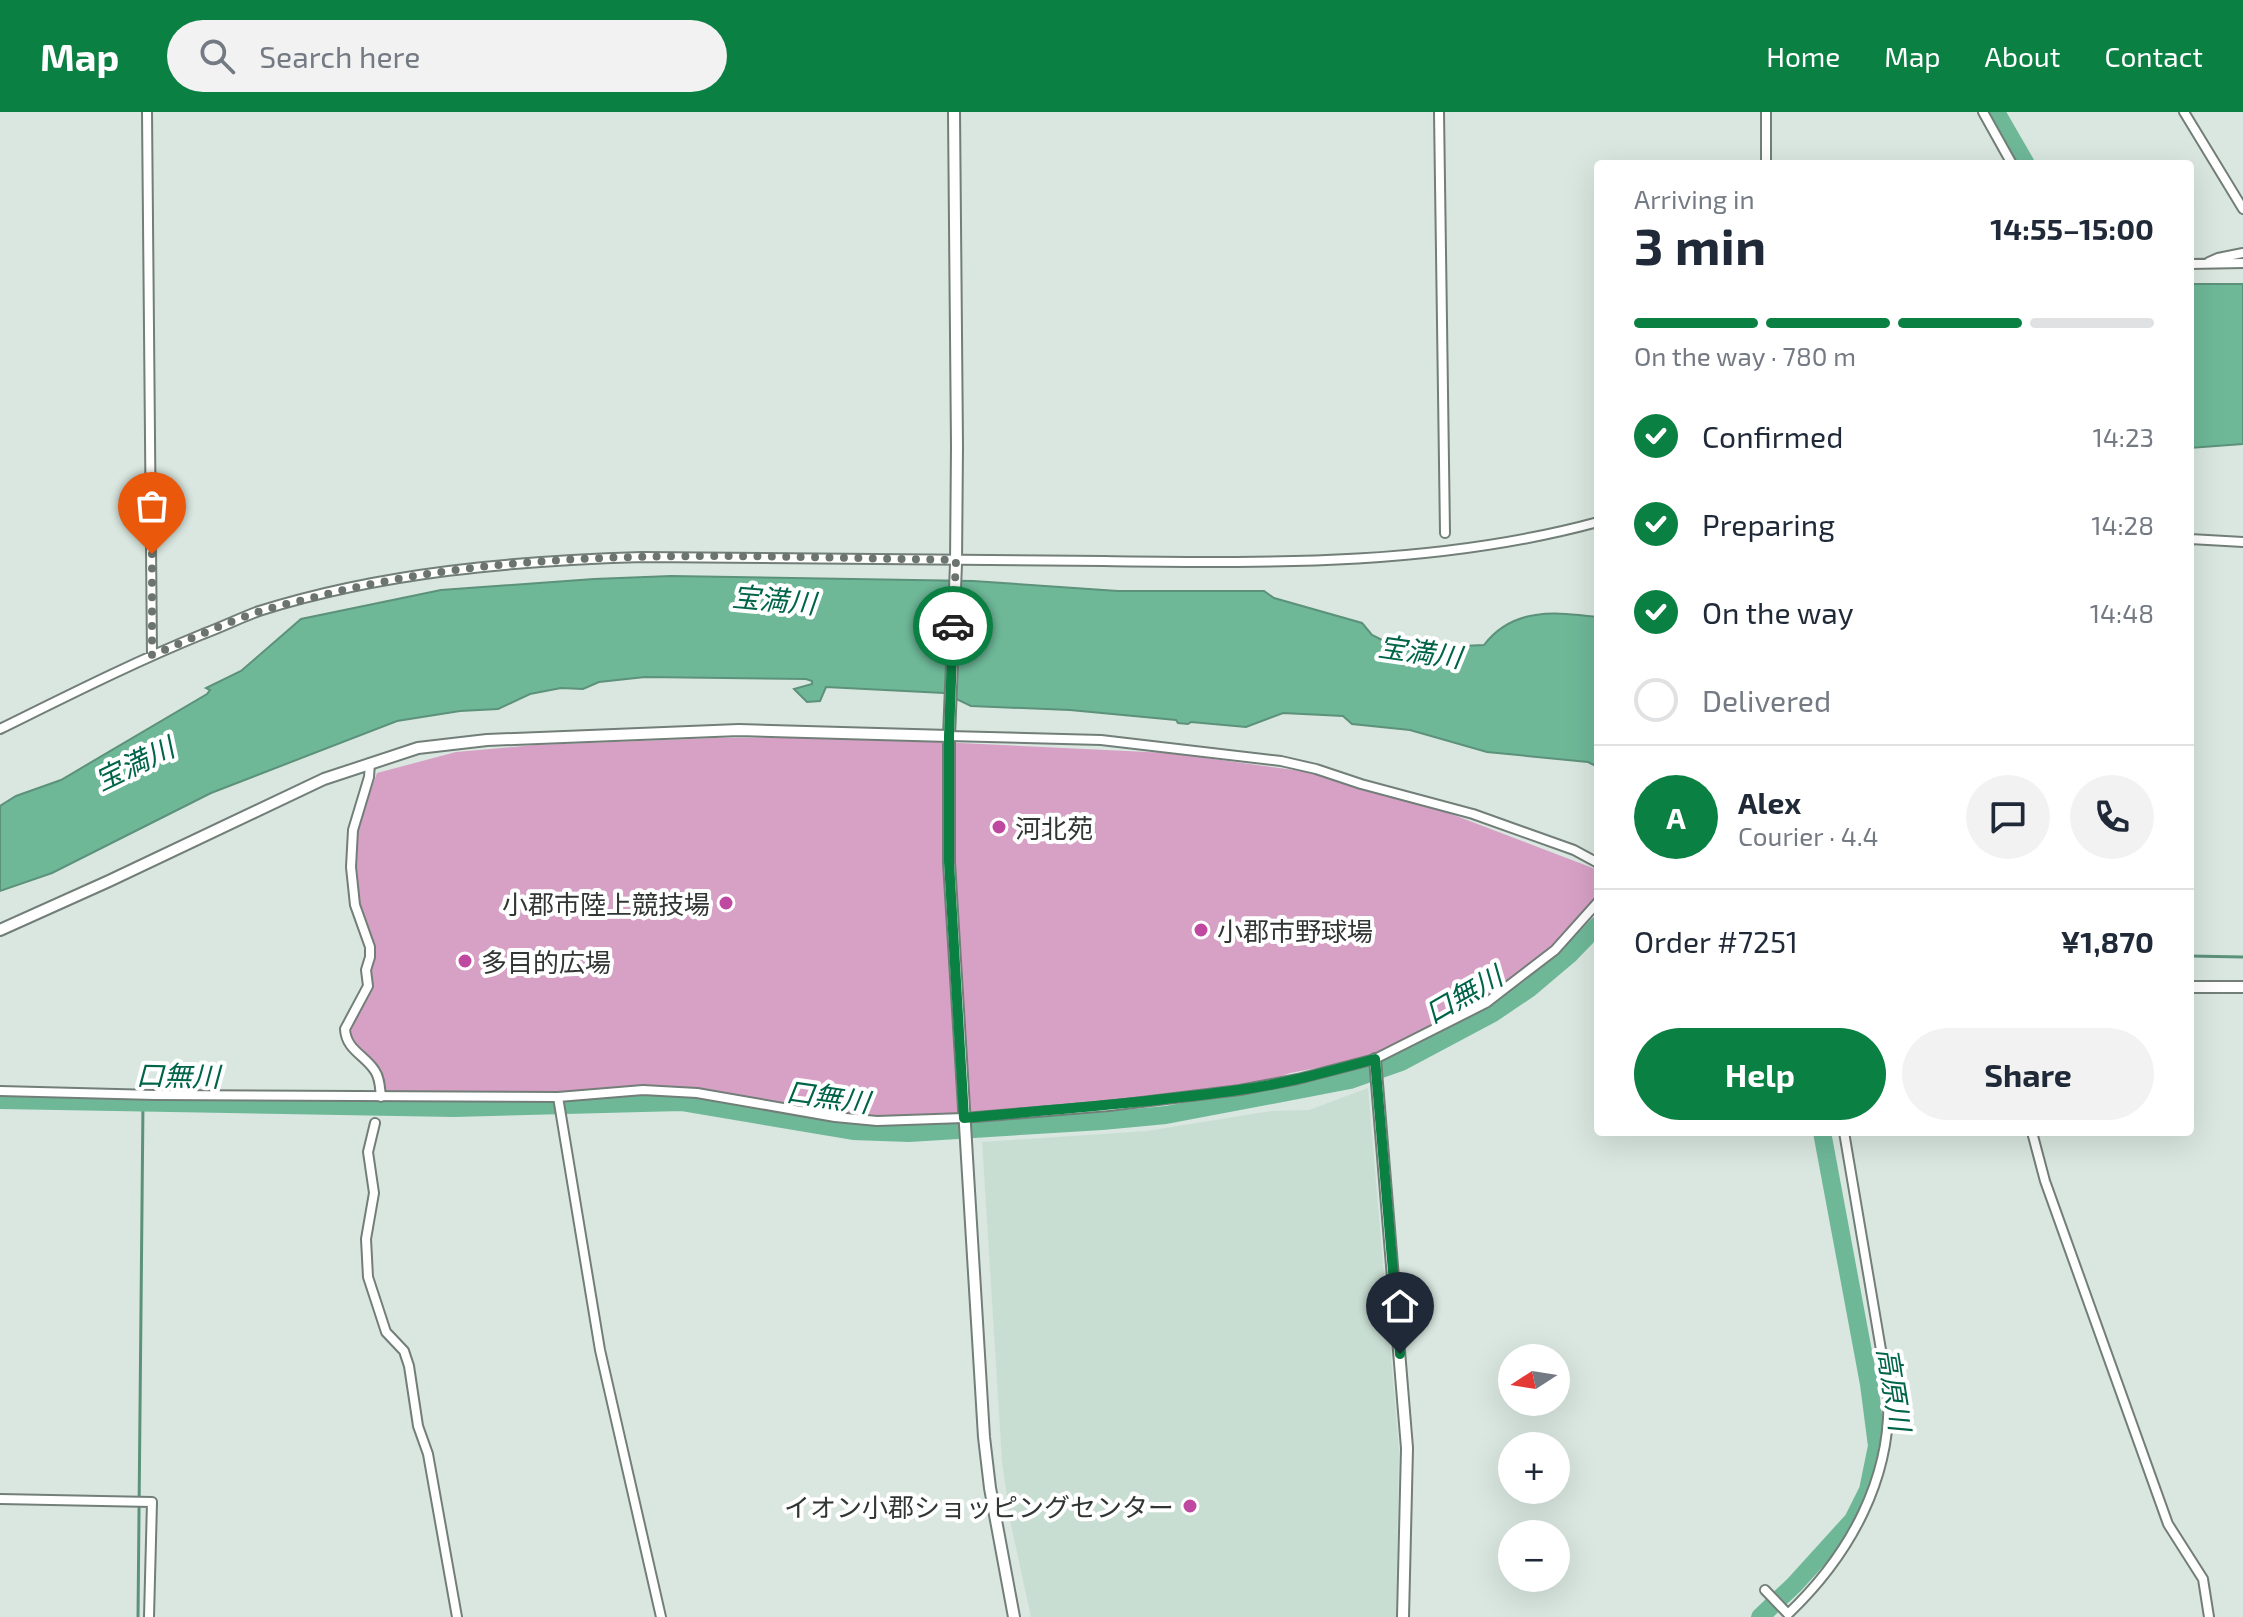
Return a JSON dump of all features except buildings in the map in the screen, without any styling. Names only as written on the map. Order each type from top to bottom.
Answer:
[{"type":"street","points":[[147,112],[152,655]]},
{"type":"street","points":[[954,112],[956,562],[949,723],[951,912],[984,1437],[990,1488],[1014,1617]]},
{"type":"street","points":[[1439,112],[1445,533]]},
{"type":"street","points":[[1766,112],[1766,160]]},
{"type":"street","points":[[1983,112],[2010,160]]},
{"type":"street","points":[[2184,112],[2243,209]]},
{"type":"street","points":[[2206,264],[2243,253]]},
{"type":"street","points":[[2194,264],[2243,263]]},
{"type":"street","points":[[0,729],[152,655],[259,612],[390,580],[484,566],[642,557],[1232,564],[1366,559],[1545,536],[1594,523]]},
{"type":"street","points":[[2194,539],[2243,542]]},
{"type":"street","points":[[0,930],[324,779],[370,763],[418,748],[456,743],[617,734],[753,730],[1101,740],[1281,761],[1473,814],[1574,850],[1594,861]]},
{"type":"street","points":[[370,763],[369,777],[353,830],[351,867],[355,905],[370,947],[366,970],[368,986],[345,1034],[350,1046],[378,1074],[381,1097]]},
{"type":"street","points":[[0,1091],[558,1097],[643,1090],[697,1093],[877,1121],[964,1118],[1109,1106],[1240,1090],[1375,1059],[1486,1003],[1555,950],[1594,906]]},
{"type":"street","points":[[2194,987],[2243,987]]},
{"type":"street","points":[[1375,1059],[1407,1448],[1403,1617]]},
{"type":"street","points":[[558,1097],[600,1350],[661,1617]]},
{"type":"street","points":[[375,1123],[368,1152],[374,1193],[366,1239],[368,1277],[386,1332],[404,1351],[409,1366],[418,1426],[428,1454],[457,1617]]},
{"type":"street","points":[[1766,1591],[1788,1614],[1820,1582],[1870,1500],[1890,1419],[1884,1365],[1845,1136]]},
{"type":"street","points":[[2033,1136],[2045,1181],[2168,1524],[2203,1579],[2209,1617]]},
{"type":"street","points":[[0,1499],[152,1502],[149,1617]]},
{"type":"shaded area","points":[[833,737],[1169,753],[1302,771],[1433,807],[1594,868],[1594,901],[1553,947],[1481,1002],[1383,1052],[1359,1060],[1290,1073],[1262,1083],[1108,1104],[887,1117],[838,1113],[698,1090],[647,1087],[550,1093],[387,1093],[378,1069],[351,1042],[348,1031],[370,991],[368,970],[372,960],[356,890],[354,861],[356,832],[377,773],[456,752],[535,745]]},
{"type":"shaded area","name":"イオン小郡ショッピングセンター","points":[[1368,1088],[1399,1450],[1396,1617],[1031,1617],[1011,1525],[1002,1462],[982,1142],[1147,1131],[1271,1111],[1309,1110]]},
{"type":"water","points":[[2194,284],[2243,284],[2243,444],[2194,448]]},
{"type":"water","name":"宝満川","points":[[671,576],[973,581],[1118,591],[1264,591],[1274,598],[1362,623],[1372,635],[1382,640],[1419,648],[1484,645],[1508,624],[1536,615],[1594,617],[1594,765],[1487,752],[1410,730],[1352,724],[1343,716],[1283,713],[1246,727],[1188,724],[1176,720],[1070,710],[971,706],[944,693],[826,687],[820,701],[807,702],[794,689],[812,684],[806,679],[645,677],[599,682],[583,689],[561,688],[530,694],[498,709],[460,711],[397,721],[211,793],[52,873],[0,891],[0,806],[16,796],[61,780],[207,694],[210,690],[206,688],[241,671],[301,619],[441,590]]},
{"type":"waterway","points":[[1996,112],[2024,160]]},
{"type":"waterway","name":"口無川","points":[[0,1100],[454,1108],[681,1102],[853,1131],[909,1133],[1166,1115],[1350,1080],[1401,1062],[1493,1013],[1530,988],[1594,929]]},
{"type":"waterway","points":[[2194,956],[2243,957]]},
{"type":"waterway","points":[[138,1617],[143,1103]]},
{"type":"waterway","name":"高原川","points":[[1760,1617],[1853,1520],[1868,1490],[1877,1446],[1869,1384],[1823,1136]]},
{"type":"way so far","points":[[152,554],[152,655],[259,612],[350,588],[437,572],[549,560],[642,557],[956,560],[953,626]]},
{"type":"place","name":"河北苑","points":[[999,827]]},
{"type":"place","name":"小郡市陸上競技場","points":[[726,903]]},
{"type":"place","name":"小郡市野球場","points":[[1201,930]]},
{"type":"place","name":"多目的広場","points":[[465,961]]},
{"type":"place","name":"イオン小郡ショッピングセンター","points":[[1190,1506]]},
{"type":"route","points":[[953,626],[949,862],[964,1118],[1109,1106],[1240,1090],[1375,1059],[1400,1354]]}]
